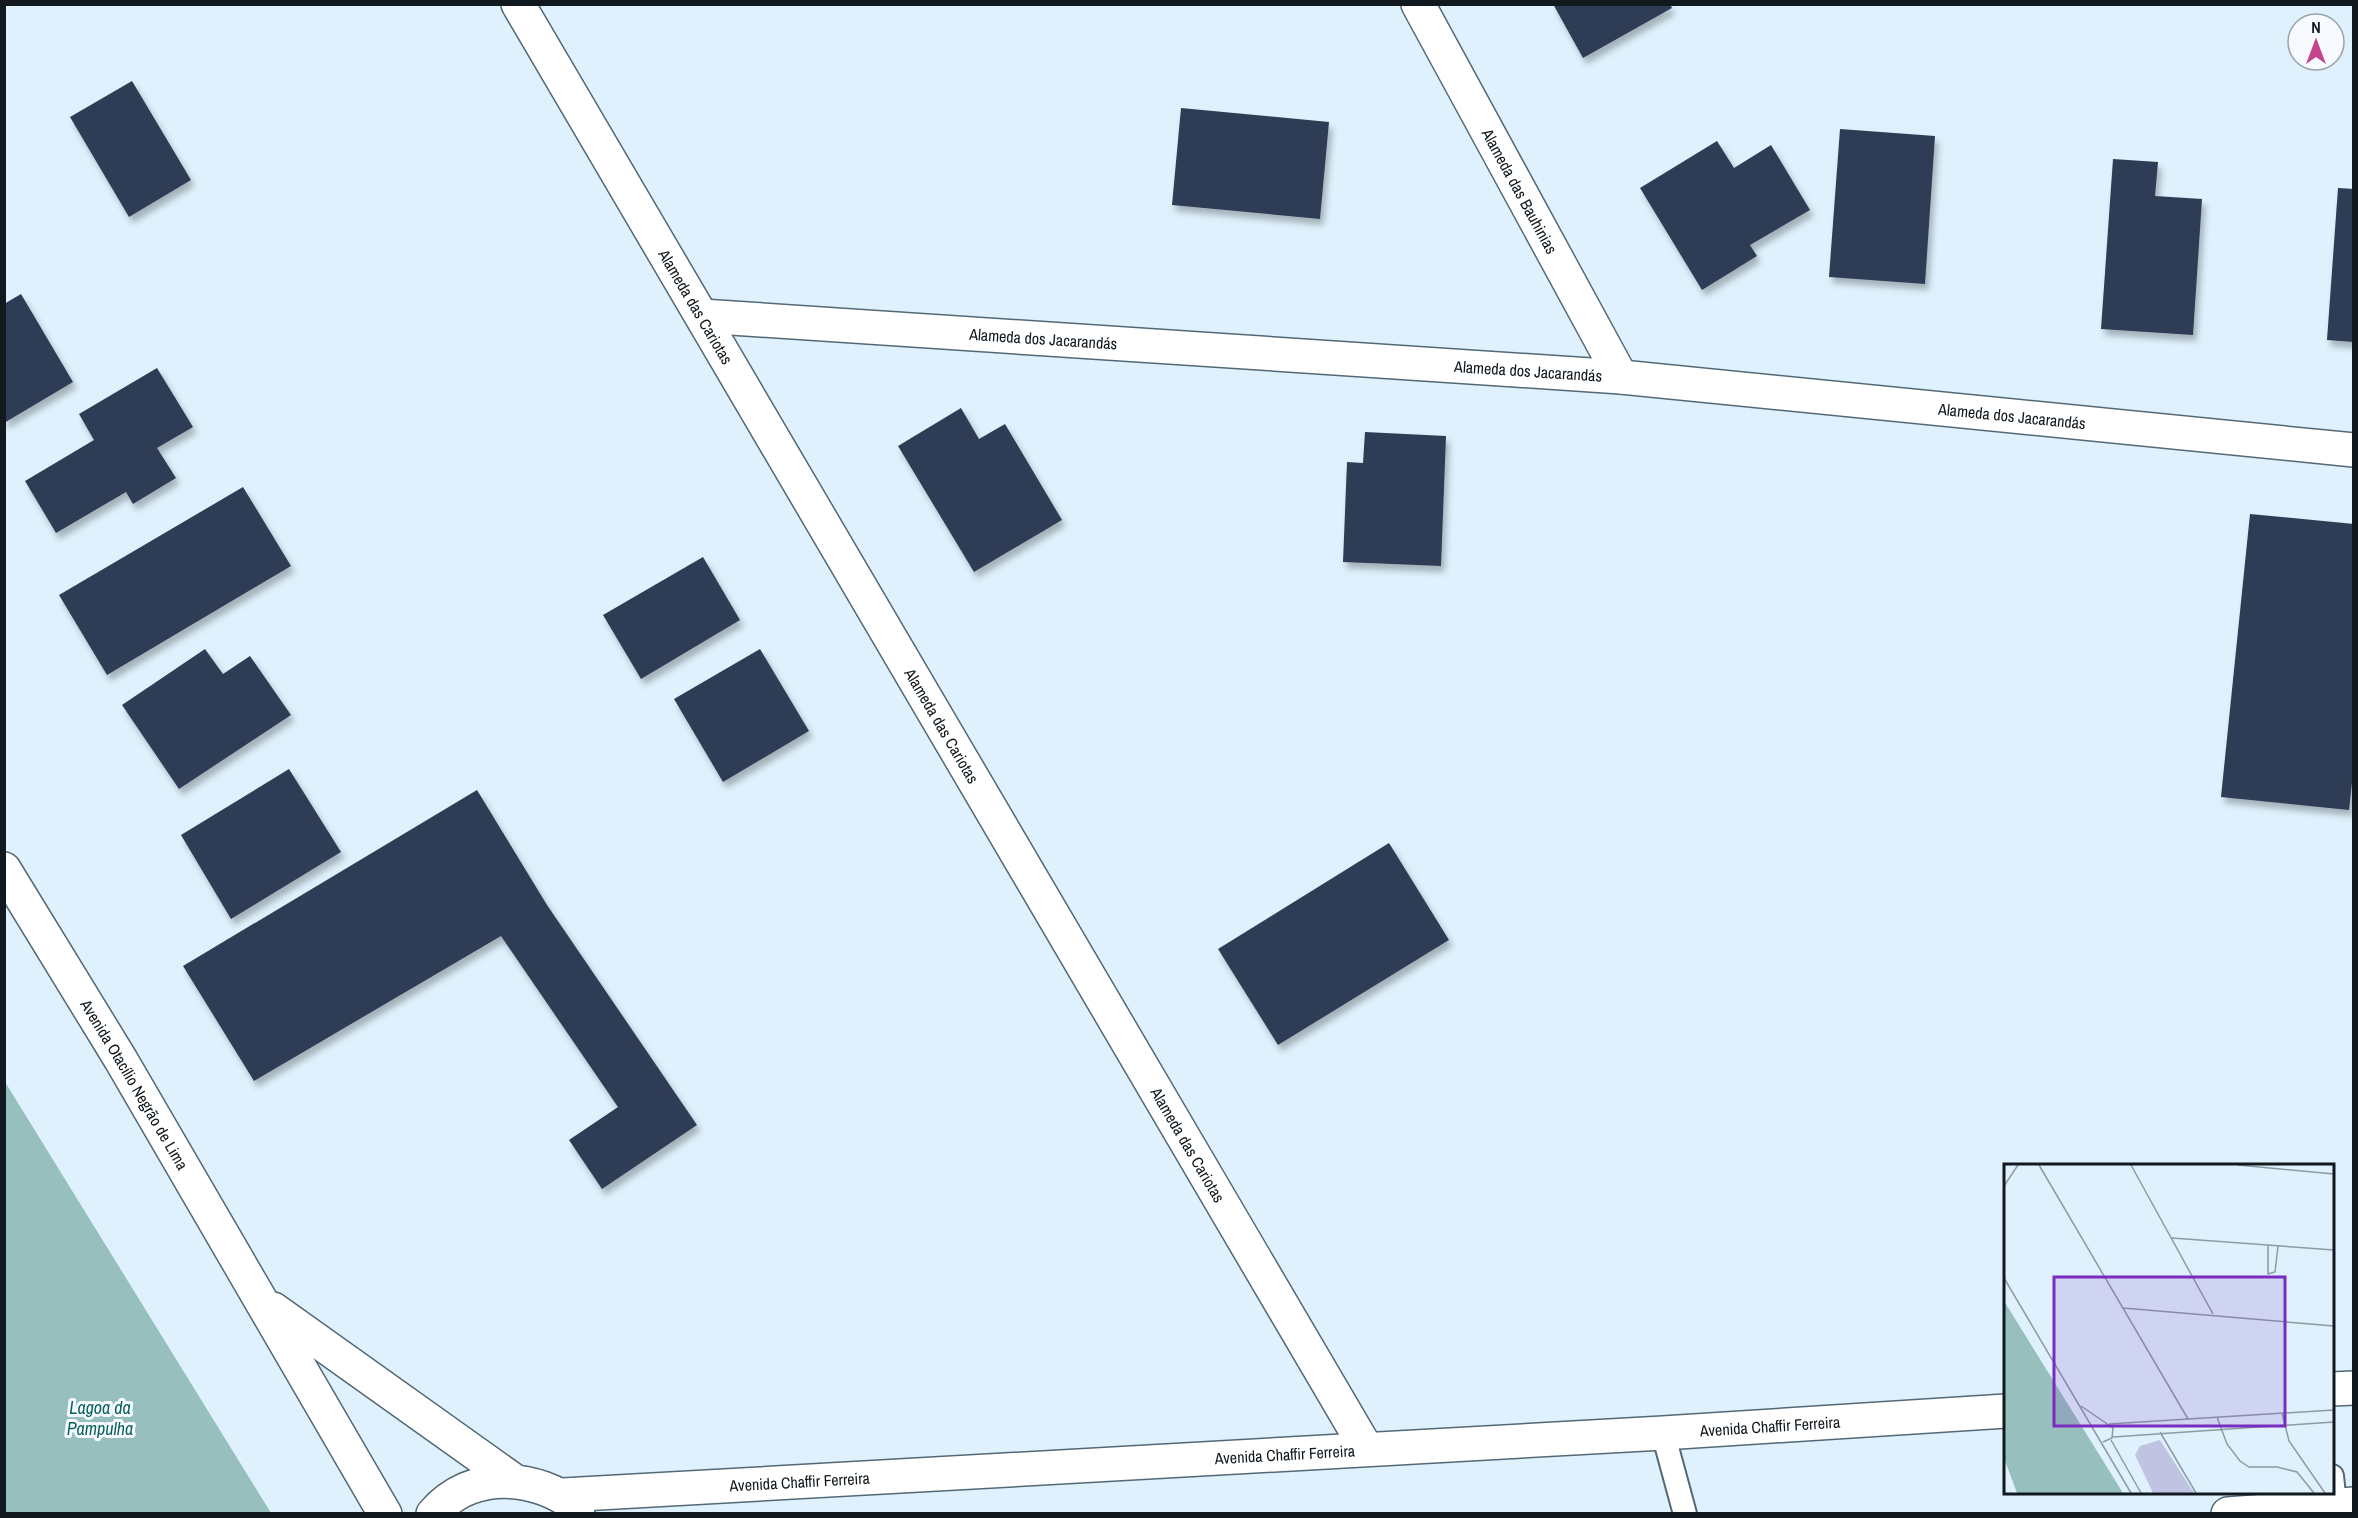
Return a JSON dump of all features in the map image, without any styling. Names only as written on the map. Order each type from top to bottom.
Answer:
[{"type":"street","name":"Alameda das Cariotas","points":[[518,4],[1366,1448]]},
{"type":"street","name":"Alameda das Bauhinias","points":[[1418,4],[1622,377]]},
{"type":"street","name":"Alameda dos Jacarandás","points":[[702,316],[1622,377],[2354,450]]},
{"type":"street","name":"Avenida Otacílio Negrão de Lima","points":[[4,869],[121,1059],[385,1514]]},
{"type":"street","name":"Avenida Otacílio Negrão de Lima","points":[[263,1302],[513,1480]]},
{"type":"street","points":[[2334,1389],[2354,1388]]},
{"type":"street","name":"Avenida Chaffir Ferreira","points":[[573,1504],[1366,1448],[1663,1433],[2004,1411]]},
{"type":"street","points":[[433,1514],[460,1492],[486,1483],[513,1480],[539,1485],[573,1504]]},
{"type":"street","points":[[2228,1514],[2339,1500]]},
{"type":"lane","points":[[1663,1433],[1685,1514]]},
{"type":"water","name":"Lagoa da Pampulha","points":[[5,1082],[271,1513],[5,1513]]},
{"type":"building","points":[[1553,4],[1670,4],[1672,8],[1583,58]]},
{"type":"building","points":[[132,81],[191,180],[129,217],[70,117]]},
{"type":"building","points":[[1181,108],[1329,122],[1320,219],[1172,205]]},
{"type":"building","points":[[1840,129],[1935,136],[1925,284],[1829,277]]},
{"type":"building","points":[[1717,141],[1734,168],[1771,145],[1810,210],[1750,245],[1757,256],[1702,290],[1640,188]]},
{"type":"building","points":[[2113,159],[2158,162],[2155,196],[2202,199],[2193,335],[2101,329]]},
{"type":"building","points":[[2338,188],[2354,189],[2354,342],[2327,340]]},
{"type":"building","points":[[21,294],[73,382],[4,423],[4,304]]},
{"type":"building","points":[[157,368],[193,427],[157,448],[176,478],[133,504],[126,492],[56,533],[25,481],[94,440],[79,414]]},
{"type":"building","points":[[961,408],[979,439],[1005,424],[1062,520],[974,572],[898,446]]},
{"type":"building","points":[[1365,432],[1446,436],[1441,566],[1343,562],[1347,462],[1363,463]]},
{"type":"building","points":[[243,487],[291,566],[107,675],[59,595]]},
{"type":"building","points":[[2250,514],[2354,524],[2354,764],[2349,810],[2221,797]]},
{"type":"building","points":[[703,557],[740,620],[641,679],[603,615]]},
{"type":"building","points":[[205,649],[223,674],[250,656],[291,715],[179,789],[122,705]]},
{"type":"building","points":[[760,649],[809,731],[723,782],[674,699]]},
{"type":"building","points":[[289,769],[341,852],[231,919],[181,835]]},
{"type":"building","points":[[477,790],[547,905],[697,1125],[602,1189],[569,1140],[618,1107],[501,936],[254,1081],[183,966]]},
{"type":"building","points":[[1389,843],[1449,940],[1278,1045],[1218,949]]}]
